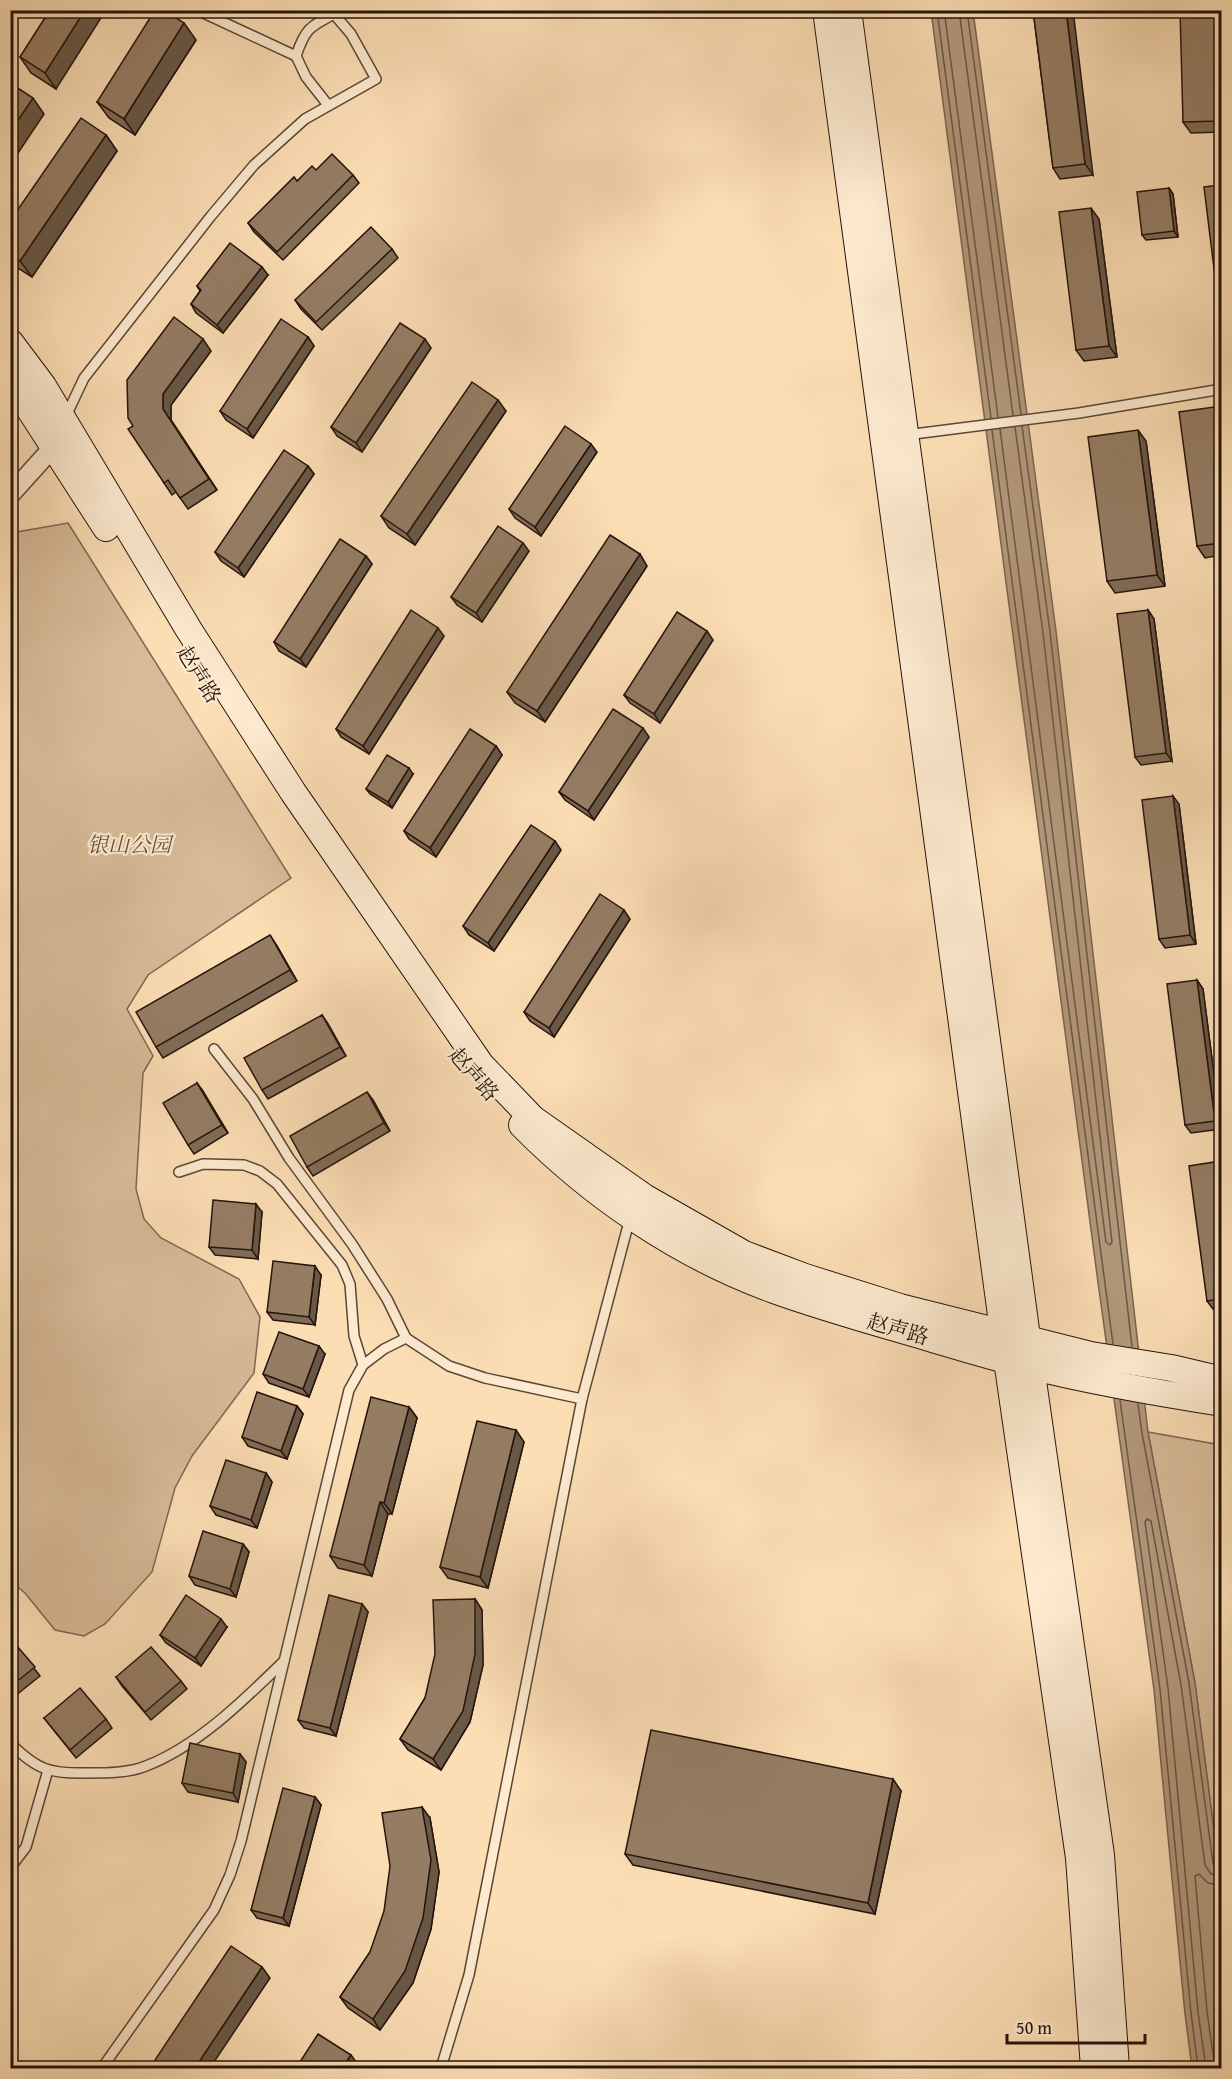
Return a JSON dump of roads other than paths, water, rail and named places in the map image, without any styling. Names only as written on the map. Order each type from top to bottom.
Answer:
[{"type":"main road","points":[[826,10],[1019,1363],[1101,1855],[1116,2068]]},
{"type":"main road","points":[[848,10],[905,435],[1015,1336]]},
{"type":"main road","points":[[10,342],[43,386],[59,433],[364,898],[481,1065],[533,1119],[644,1197],[744,1254],[805,1277],[900,1307],[1091,1354],[1171,1368],[1221,1380]]},
{"type":"main road","name":"赵声路","points":[[10,379],[59,433],[218,705],[348,901],[464,1067],[552,1156],[631,1216],[670,1240],[713,1263],[772,1289],[837,1311],[1019,1363],[1164,1394],[1221,1403]]},
{"type":"main road","points":[[1019,1363],[1079,1858],[1094,2068]]},
{"type":"street","points":[[10,495],[59,433]]},
{"type":"lane","points":[[197,10],[296,56],[306,77],[328,105]]},
{"type":"lane","points":[[59,433],[84,378],[254,165],[305,119],[376,79],[351,34],[334,12],[303,34],[296,56]]},
{"type":"lane","points":[[905,435],[1038,418],[1221,389]]},
{"type":"lane","points":[[213,1049],[254,1099],[289,1158],[352,1244],[387,1299],[406,1338],[449,1366],[485,1378],[582,1399]]},
{"type":"lane","points":[[178,1172],[203,1164],[244,1165],[260,1171],[277,1184],[342,1264],[350,1284],[354,1336],[363,1365]]},
{"type":"lane","points":[[441,2068],[469,1975],[582,1399],[631,1216]]},
{"type":"lane","points":[[102,2068],[214,1910],[230,1875],[241,1841],[349,1390],[363,1365],[384,1349],[406,1338]]},
{"type":"lane","points":[[10,1743],[27,1760],[48,1770],[112,1773],[145,1767],[179,1750],[217,1722],[284,1661]]},
{"type":"lane","points":[[10,1868],[26,1848],[48,1770]]},
{"type":"water","points":[[931,11],[973,11],[1056,631],[1148,1432],[1195,1683],[1221,1885],[1221,2068],[1192,2068],[1154,1690],[1097,1275]]},
{"type":"park label","name":"银山公园","points":[[129,844]]}]
